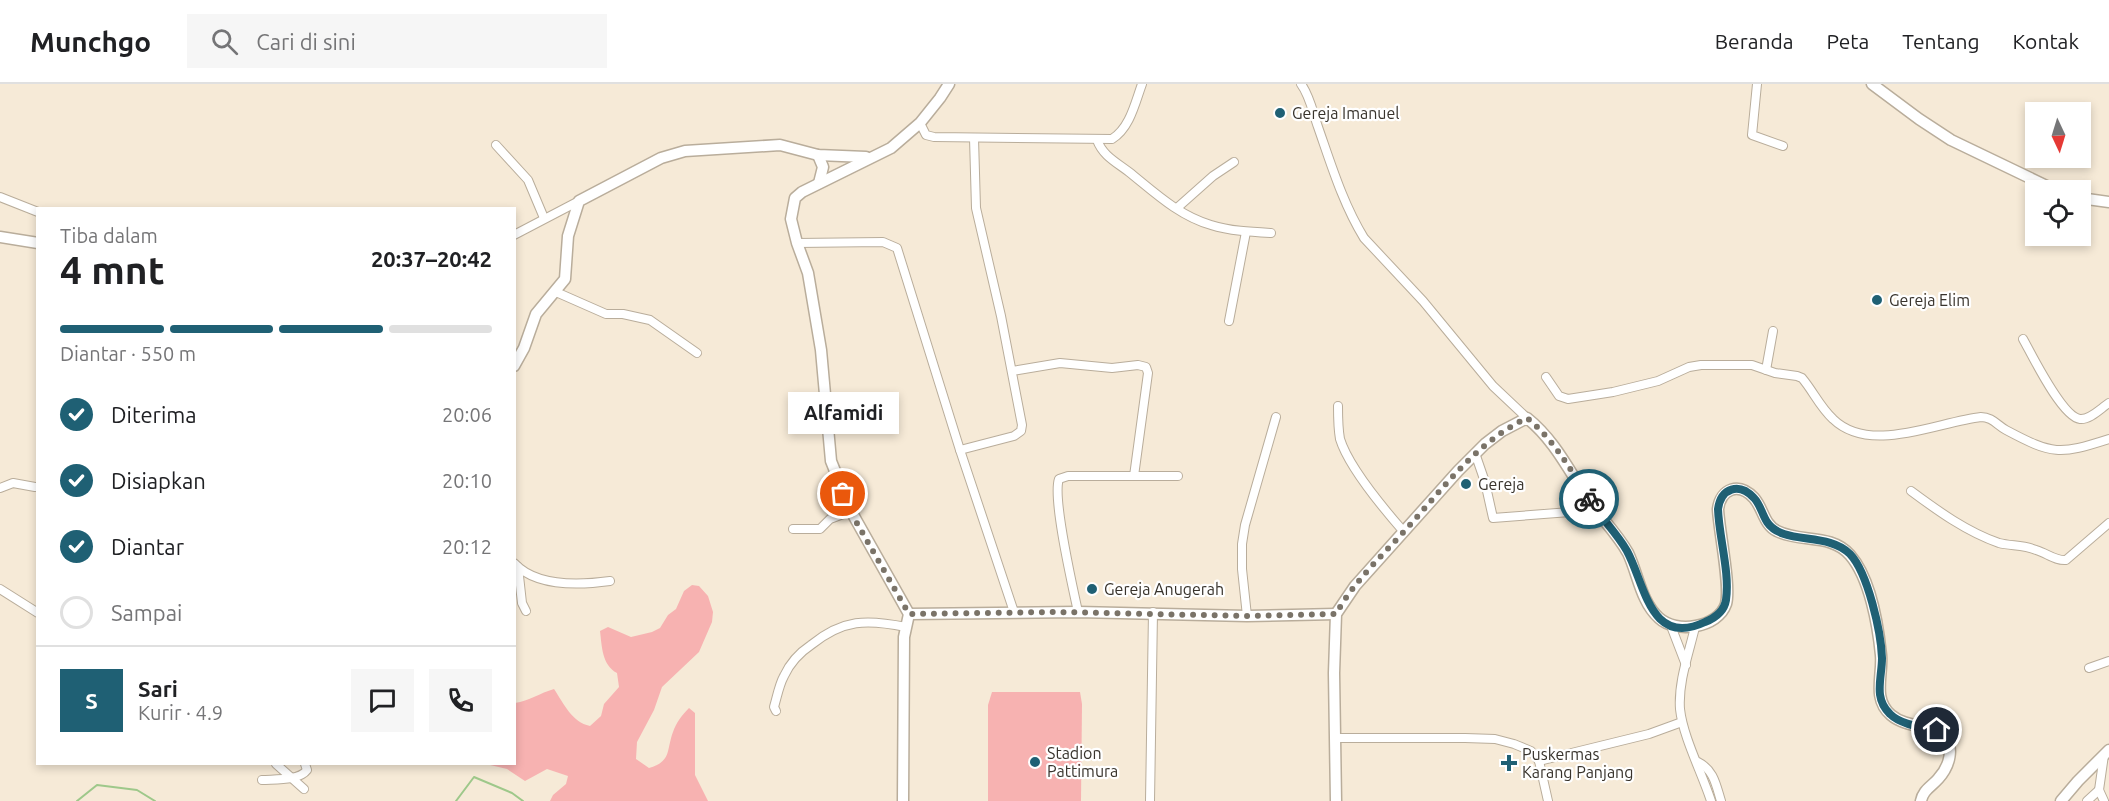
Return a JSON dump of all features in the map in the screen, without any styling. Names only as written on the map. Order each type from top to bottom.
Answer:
[{"type":"street","points":[[903,801],[906,627],[909,614],[850,511],[831,461],[822,350],[808,273],[791,219],[795,198],[819,183],[891,148],[920,123],[949,84]]},
{"type":"street","points":[[920,123],[924,132],[929,136],[1112,139],[1118,135],[1130,115],[1142,84]]},
{"type":"street","points":[[1301,84],[1309,100],[1338,182],[1364,238],[1423,301],[1493,386],[1552,442],[1593,506],[1626,550],[1646,601],[1659,619],[1671,626],[1695,627],[1722,612],[1726,604],[1726,577],[1718,509],[1719,499],[1730,489],[1740,490],[1754,498],[1768,523],[1776,531],[1835,544],[1850,555],[1870,594],[1879,631],[1882,658],[1879,689],[1884,708],[1903,722],[1943,733],[1951,750],[1942,774],[1924,792],[1921,801]]},
{"type":"street","points":[[1757,84],[1752,135],[1783,146]]},
{"type":"street","points":[[1872,84],[1918,119],[1951,140],[2034,180]]},
{"type":"street","points":[[960,450],[1014,436],[1021,431],[1022,425],[976,208],[974,138]]},
{"type":"street","points":[[1097,140],[1103,153],[1158,197],[1177,208],[1209,225],[1270,234]]},
{"type":"street","points":[[496,145],[528,180],[544,218]]},
{"type":"street","points":[[516,235],[661,158],[685,151],[780,145],[818,154],[872,157]]},
{"type":"street","points":[[818,154],[823,167],[819,183]]},
{"type":"street","points":[[1177,208],[1213,176],[1234,162]]},
{"type":"street","points":[[0,197],[36,211]]},
{"type":"street","points":[[2091,200],[2109,202]]},
{"type":"street","points":[[516,362],[524,348],[536,314],[565,279],[568,236],[579,201]]},
{"type":"street","points":[[1229,321],[1246,232]]},
{"type":"street","points":[[0,237],[36,243]]},
{"type":"street","points":[[797,243],[883,242],[897,248],[960,450],[1014,612]]},
{"type":"street","points":[[556,292],[606,314],[624,314],[645,318],[697,353]]},
{"type":"street","points":[[1766,370],[1773,331]]},
{"type":"street","points":[[2023,339],[2058,400],[2075,417],[2079,419],[2087,417],[2109,403]]},
{"type":"street","points":[[1012,371],[1060,363],[1112,368],[1138,365],[1146,367],[1148,373],[1134,476]]},
{"type":"street","points":[[1546,377],[1559,396],[1568,399],[1613,392],[1658,381],[1689,367],[1752,365],[1802,378],[1820,406],[1833,420],[1861,434],[1897,435],[1981,417],[1992,420],[2033,444],[2060,451],[2085,448],[2109,439]]},
{"type":"street","points":[[1338,406],[1340,438],[1345,452],[1381,504],[1404,532]]},
{"type":"street","points":[[1247,616],[1242,544],[1248,514],[1276,417]]},
{"type":"street","points":[[1336,801],[1336,614],[1355,586],[1475,453],[1502,431],[1527,418]]},
{"type":"street","points":[[1475,453],[1485,482],[1493,518],[1570,512]]},
{"type":"street","points":[[1078,612],[1059,508],[1057,482],[1062,477],[1068,476],[1178,476]]},
{"type":"street","points":[[0,488],[13,483],[35,487]]},
{"type":"street","points":[[1911,491],[1938,512],[1980,535],[2007,545],[2037,550],[2057,560],[2066,560],[2109,523]]},
{"type":"street","points":[[793,529],[820,529],[830,519],[850,511]]},
{"type":"street","points":[[516,565],[534,576],[558,582],[610,581]]},
{"type":"street","points":[[516,565],[522,603],[526,611]]},
{"type":"street","points":[[0,590],[36,612]]},
{"type":"street","points":[[909,614],[1014,612],[1153,612],[1247,616],[1336,614]]},
{"type":"street","points":[[1150,801],[1153,612]]},
{"type":"street","points":[[776,711],[774,706],[789,665],[825,633],[836,627],[863,622],[883,622],[906,627]]},
{"type":"street","points":[[1671,626],[1686,665]]},
{"type":"street","points":[[1695,627],[1680,695],[1682,722],[1712,801]]},
{"type":"street","points":[[2089,668],[2109,661]]},
{"type":"street","points":[[1539,761],[1648,734],[1682,722]]},
{"type":"street","points":[[1335,738],[1495,739],[1524,747],[1531,751],[1539,761],[1548,801]]},
{"type":"street","points":[[2087,801],[2099,790],[2107,752]]},
{"type":"street","points":[[2061,801],[2107,752]]},
{"type":"street","points":[[1698,762],[1707,766],[1713,774],[1722,801]]},
{"type":"street","points":[[277,765],[304,789]]},
{"type":"street","points":[[262,780],[291,778],[305,773],[306,765]]},
{"type":"street","points":[[2099,790],[2104,801]]},
{"type":"shaded area","points":[[692,585],[699,586],[708,596],[713,612],[712,622],[699,652],[662,687],[654,710],[637,742],[636,759],[649,768],[665,759],[676,725],[689,708],[695,713],[695,775],[708,801],[550,801],[553,795],[566,784],[568,776],[547,769],[525,781],[507,769],[490,765],[516,765],[516,703],[554,689],[573,716],[590,726],[601,716],[604,704],[619,687],[617,673],[608,665],[604,655],[600,631],[608,627],[631,637],[652,632],[660,628],[668,615],[676,609],[684,591]]},
{"type":"shaded area","points":[[992,692],[1080,692],[1082,704],[1081,801],[988,801],[988,705]]},
{"type":"waterway","points":[[456,801],[474,777],[512,793],[523,801]]},
{"type":"waterway","points":[[77,801],[97,785],[137,790],[155,801]]},
{"type":"way so far","points":[[843,494],[850,511],[909,614],[937,612],[1153,612],[1247,616],[1336,614],[1355,586],[1458,471],[1485,444],[1502,431],[1527,418],[1552,442],[1589,499]]},
{"type":"place","name":"Gereja Imanuel","points":[[1280,113]]},
{"type":"place","name":"Gereja Elim","points":[[1877,300]]},
{"type":"place","name":"Gereja","points":[[1466,484]]},
{"type":"place","name":"Alfamidi","points":[[843,494]]},
{"type":"place","name":"Gereja Anugerah","points":[[1092,589]]},
{"type":"place","name":"Stadion Pattimura","points":[[1035,762]]},
{"type":"place","name":"Puskermas Karang Panjang","points":[[1509,763]]},
{"type":"route","points":[[1589,499],[1626,550],[1646,601],[1659,619],[1671,626],[1695,627],[1722,612],[1726,604],[1726,577],[1718,509],[1719,499],[1730,489],[1740,490],[1754,498],[1768,523],[1776,531],[1835,544],[1850,555],[1870,594],[1879,631],[1882,658],[1879,689],[1884,708],[1903,722],[1937,730]]}]
